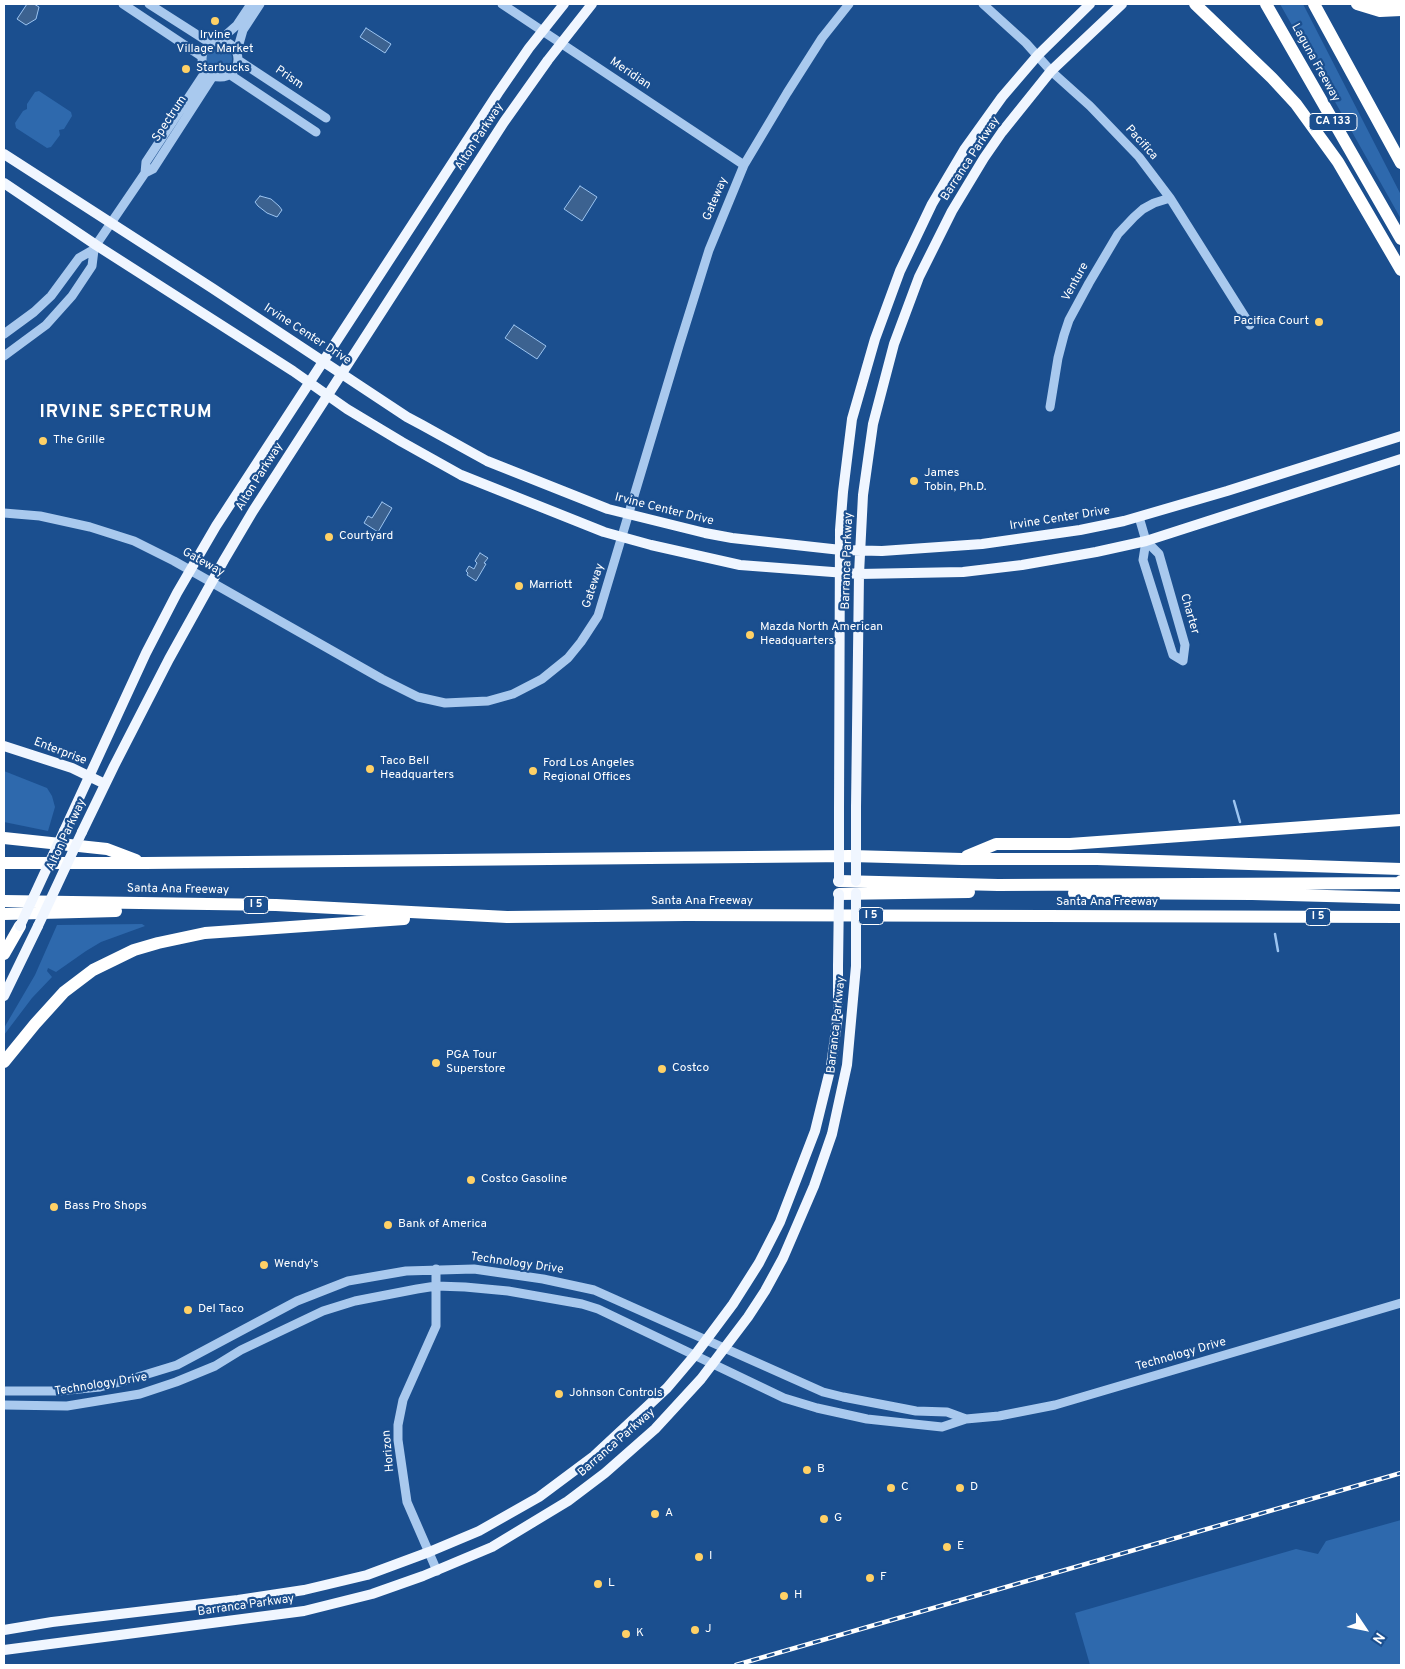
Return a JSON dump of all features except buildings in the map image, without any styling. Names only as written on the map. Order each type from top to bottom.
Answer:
[{"type":"highway","points":[[1195,4],[1272,78],[1296,104],[1338,162],[1401,270]]},
{"type":"highway","name":"Laguna Freeway","points":[[1266,4],[1401,239]]},
{"type":"highway","name":"CA 133","points":[[1314,4],[1401,163]]},
{"type":"highway","points":[[1357,4],[1380,11],[1401,10]]},
{"type":"highway","points":[[962,858],[996,844],[1070,844],[1401,820]]},
{"type":"highway","points":[[4,838],[106,849],[145,863]]},
{"type":"highway","points":[[4,863],[852,856],[1097,859],[1401,869]]},
{"type":"highway","points":[[999,888],[1401,881]]},
{"type":"highway","points":[[839,887],[999,888],[1401,898]]},
{"type":"highway","name":"Santa Ana Freeway","points":[[4,901],[280,906],[507,917],[725,915],[1401,917]]},
{"type":"highway","points":[[4,914],[280,906]]},
{"type":"highway","points":[[4,1062],[46,1010],[69,988],[104,964],[146,946],[205,934],[386,920],[507,917]]},
{"type":"highway","points":[[4,954],[20,926]]},
{"type":"main road","name":"Alton Parkway","points":[[4,959],[146,653],[190,570],[241,485],[493,100],[564,4]]},
{"type":"main road","name":"Alton Parkway","points":[[4,996],[105,784],[169,658],[253,511],[504,122],[592,4]]},
{"type":"main road","name":"Barranca Parkway","points":[[4,1630],[52,1622],[238,1600],[304,1590],[367,1575],[479,1531],[539,1497],[594,1456],[617,1436],[667,1388],[734,1304],[759,1263],[780,1222],[815,1131],[831,1066],[837,1023],[840,573],[843,492],[852,419],[875,339],[900,271],[932,204],[964,150],[1002,97],[1038,55],[1090,4]]},
{"type":"main road","name":"Barranca Parkway","points":[[4,1650],[305,1611],[372,1594],[437,1571],[492,1547],[568,1501],[605,1473],[648,1435],[678,1405],[713,1364],[765,1291],[783,1258],[814,1186],[832,1134],[847,1065],[856,966],[859,574],[863,496],[873,424],[894,344],[919,277],[952,211],[984,158],[1019,110],[1051,71],[1122,4]]},
{"type":"main road","name":"Irvine Center Drive","points":[[4,154],[407,417],[487,460],[608,509],[732,538],[841,550],[882,551],[982,544],[1080,530],[1140,517],[1401,436]]},
{"type":"main road","points":[[4,183],[96,245],[328,395],[396,438],[461,474],[536,506],[622,537],[740,565],[859,574],[962,572],[1022,565],[1096,552],[1146,540],[1401,459]]},
{"type":"main road","name":"Enterprise","points":[[4,746],[72,768],[105,784]]},
{"type":"street","points":[[123,4],[202,56]]},
{"type":"street","points":[[149,4],[210,43]]},
{"type":"street","points":[[251,4],[237,26],[220,40],[206,46],[202,56],[203,66],[210,74],[219,77],[229,74],[236,67],[243,30],[260,4]]},
{"type":"street","name":"Meridian","points":[[502,4],[744,165]]},
{"type":"street","name":"Gateway","points":[[4,513],[40,516],[90,527],[140,544],[212,582],[382,679],[418,697],[445,703],[488,701],[513,694],[542,679],[561,665],[577,648],[598,616],[709,250],[744,165],[786,93],[822,38],[849,4]]},
{"type":"street","name":"Pacifica","points":[[984,4],[1038,55],[1051,71],[1090,106],[1139,157],[1170,198],[1250,325]]},
{"type":"street","points":[[220,40],[230,43],[237,55]]},
{"type":"street","name":"Prism","points":[[237,55],[326,118]]},
{"type":"street","name":"Spectrum","points":[[96,245],[145,173],[146,162],[210,74]]},
{"type":"street","points":[[229,74],[316,132]]},
{"type":"street","name":"Venture","points":[[1050,407],[1064,335],[1069,320],[1089,283],[1118,234],[1144,209],[1154,203],[1170,198]]},
{"type":"street","points":[[4,334],[34,312],[51,296],[79,258],[93,250],[96,245]]},
{"type":"street","points":[[4,356],[46,325],[72,296],[92,266],[96,245]]},
{"type":"street","points":[[34,312],[46,325]]},
{"type":"street","name":"Charter","points":[[1140,517],[1146,540],[1143,560],[1173,655],[1183,661],[1185,644],[1159,554],[1146,540]]},
{"type":"street","name":"Horizon","points":[[436,1269],[434,1332],[403,1400],[398,1425],[398,1440],[407,1502],[437,1571]]},
{"type":"street","name":"Technology Drive","points":[[4,1391],[58,1391],[100,1387],[128,1380],[177,1365],[297,1300],[348,1282],[406,1271],[474,1269],[543,1278],[594,1290],[823,1392],[916,1411],[948,1412],[966,1419]]},
{"type":"street","name":"Technology Drive","points":[[4,1405],[67,1406],[140,1394],[215,1366],[241,1350],[324,1311],[355,1301],[436,1286],[508,1291],[582,1304],[611,1315],[784,1398],[852,1417],[942,1427],[966,1419],[999,1416],[1055,1404],[1401,1303]]},
{"type":"shaded area","points":[[27,4],[34,4],[39,7],[36,19],[26,25],[17,19]]},
{"type":"shaded area","points":[[1280,4],[1303,4],[1401,195],[1401,219]]},
{"type":"shaded area","points":[[366,28],[391,44],[385,53],[360,37]]},
{"type":"shaded area","points":[[219,46],[228,50],[232,59],[228,68],[219,72],[210,68],[206,59],[210,50]]},
{"type":"shaded area","points":[[39,91],[71,112],[72,116],[64,129],[59,130],[60,135],[51,147],[47,148],[16,128],[15,123],[23,111],[27,109],[27,104],[35,92]]},
{"type":"shaded area","points":[[580,186],[597,197],[582,221],[564,209]]},
{"type":"shaded area","points":[[260,196],[271,199],[279,206],[282,210],[277,217],[267,213],[258,206],[255,202]]},
{"type":"shaded area","points":[[514,325],[546,346],[537,359],[505,338]]},
{"type":"shaded area","points":[[382,502],[392,508],[378,532],[364,523],[368,516],[372,518]]},
{"type":"shaded area","points":[[480,553],[488,558],[476,581],[467,575],[466,571],[469,566],[474,569],[477,563],[475,561]]},
{"type":"shaded area","points":[[4,771],[47,788],[52,796],[55,807],[48,831],[4,822]]},
{"type":"shaded area","points":[[142,924],[145,926],[101,942],[56,972],[48,968],[47,971],[52,977],[32,998],[4,1035],[4,1028],[35,975],[57,925]]},
{"type":"shaded area","points":[[1401,1520],[1401,1665],[1090,1665],[1075,1613],[1296,1549],[1318,1554],[1326,1541]]},
{"type":"waterway","points":[[1234,801],[1240,822]]},
{"type":"waterway","points":[[1275,934],[1278,951]]},
{"type":"railway","points":[[736,1665],[1401,1473]]},
{"type":"place","name":"Irvine Village Market","points":[[215,21]]},
{"type":"place","name":"Starbucks","points":[[186,69]]},
{"type":"place","name":"Pacifica Court","points":[[1319,322]]},
{"type":"place","name":"The Grille","points":[[43,441]]},
{"type":"place","name":"James Tobin, Ph.D.","points":[[914,481]]},
{"type":"place","name":"Courtyard","points":[[329,537]]},
{"type":"place","name":"Marriott","points":[[519,586]]},
{"type":"place","name":"Mazda North American Headquarters","points":[[750,635]]},
{"type":"place","name":"Taco Bell Headquarters","points":[[370,769]]},
{"type":"place","name":"Ford Los Angeles Regional Offices","points":[[533,771]]},
{"type":"place","name":"PGA Tour Superstore","points":[[436,1063]]},
{"type":"place","name":"Costco","points":[[662,1069]]},
{"type":"place","name":"Costco Gasoline","points":[[471,1180]]},
{"type":"place","name":"Bass Pro Shops","points":[[54,1207]]},
{"type":"place","name":"Bank of America","points":[[388,1225]]},
{"type":"place","name":"Wendy's","points":[[264,1265]]},
{"type":"place","name":"Del Taco","points":[[188,1310]]},
{"type":"place","name":"Johnson Controls","points":[[559,1394]]},
{"type":"place","name":"B","points":[[807,1470]]},
{"type":"place","name":"C","points":[[891,1488]]},
{"type":"place","name":"D","points":[[960,1488]]},
{"type":"place","name":"A","points":[[655,1514]]},
{"type":"place","name":"G","points":[[824,1519]]},
{"type":"place","name":"E","points":[[947,1547]]},
{"type":"place","name":"I","points":[[699,1557]]},
{"type":"place","name":"F","points":[[870,1578]]},
{"type":"place","name":"L","points":[[598,1584]]},
{"type":"place","name":"H","points":[[784,1596]]},
{"type":"place","name":"J","points":[[695,1630]]},
{"type":"place","name":"K","points":[[626,1634]]},
{"type":"district","name":"IRVINE SPECTRUM","points":[[126,413]]}]
